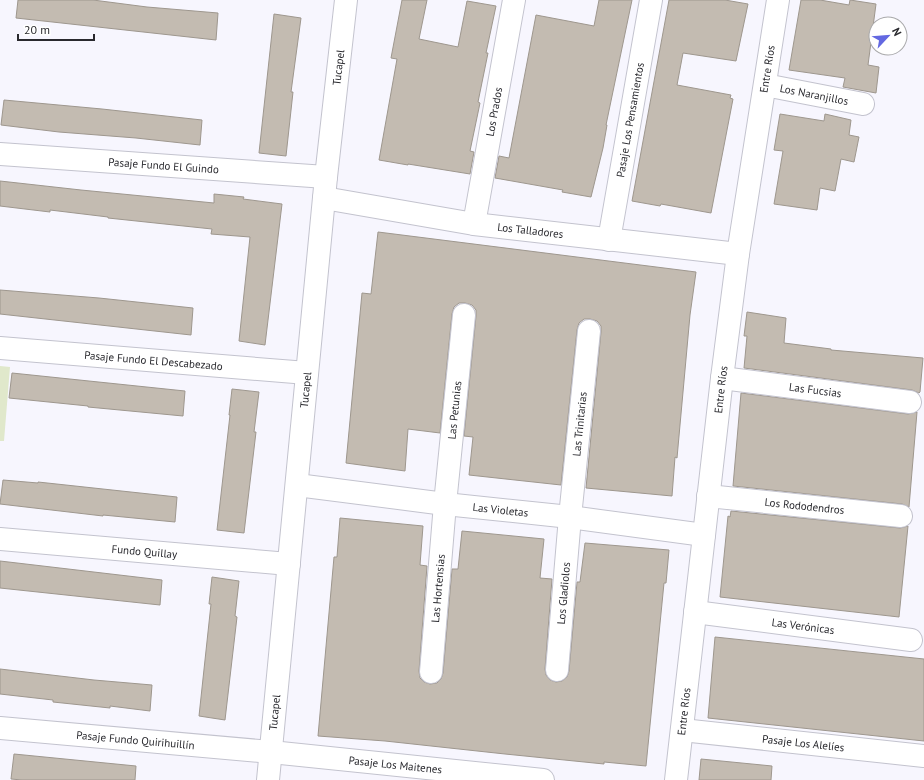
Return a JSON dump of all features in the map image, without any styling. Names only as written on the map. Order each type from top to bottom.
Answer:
[{"type":"street","name":"Tucapel","points":[[268,780],[326,177],[346,0]]},
{"type":"street","name":"Los Prados","points":[[474,224],[514,0]]},
{"type":"street","name":"Pasaje Los Pensamientos","points":[[609,240],[651,0]]},
{"type":"street","name":"Entre Ríos","points":[[676,780],[708,496],[738,254],[778,0]]},
{"type":"street","name":"Los Naranjillos","points":[[765,85],[863,104]]},
{"type":"street","name":"Pasaje Fundo El Guindo","points":[[0,154],[326,177]]},
{"type":"street","name":"Los Talladores","points":[[324,198],[474,224],[738,254]]},
{"type":"street","name":"Las Petunias","points":[[445,504],[464,315]]},
{"type":"street","name":"Las Trinitarias","points":[[570,517],[589,330]]},
{"type":"street","name":"Pasaje Fundo El Descabezado","points":[[0,348],[307,373]]},
{"type":"street","name":"Las Fucsias","points":[[722,378],[910,402]]},
{"type":"street","name":"Las Violetas","points":[[297,485],[445,504],[570,517],[704,535]]},
{"type":"street","name":"Los Rododendros","points":[[708,496],[901,516]]},
{"type":"street","name":"Las Hortensias","points":[[431,672],[445,504]]},
{"type":"street","name":"Los Gladiolos","points":[[557,670],[570,517]]},
{"type":"street","name":"Fundo Quillay","points":[[0,539],[289,564]]},
{"type":"street","name":"Las Verónicas","points":[[695,612],[911,640]]},
{"type":"street","name":"Pasaje Fundo Quirihuillín","points":[[0,728],[271,752]]},
{"type":"street","name":"Pasaje Los Alelíes","points":[[682,730],[924,756]]},
{"type":"street","name":"Pasaje Los Maitenes","points":[[271,752],[543,780]]},
{"type":"green space","points":[[0,366],[10,367],[4,441],[0,441]]},
{"type":"building","points":[[18,0],[93,0],[147,7],[218,13],[216,40],[16,18]]},
{"type":"building","points":[[402,0],[427,0],[419,39],[458,47],[467,1],[496,6],[486,53],[488,53],[478,102],[480,103],[470,151],[474,152],[470,174],[379,160],[397,59],[391,58]]},
{"type":"building","points":[[599,0],[632,0],[606,125],[603,148],[591,197],[562,192],[563,190],[495,178],[499,156],[509,158],[536,15],[594,26]]},
{"type":"building","points":[[669,0],[725,0],[748,4],[736,61],[683,53],[677,85],[731,95],[730,98],[733,99],[711,213],[661,204],[660,206],[632,201]]},
{"type":"building","points":[[801,0],[820,0],[849,5],[850,0],[876,4],[874,16],[868,16],[868,65],[879,67],[876,93],[843,87],[845,78],[789,70]]},
{"type":"building","points":[[274,14],[301,18],[291,92],[293,92],[286,156],[259,153]]},
{"type":"building","points":[[4,100],[202,120],[200,145],[1,125]]},
{"type":"building","points":[[780,114],[824,121],[825,114],[851,120],[849,135],[859,137],[854,162],[841,159],[835,191],[820,188],[817,210],[774,204],[783,151],[774,150]]},
{"type":"building","points":[[0,181],[214,203],[214,194],[244,197],[243,199],[282,204],[265,345],[239,341],[250,237],[211,234],[212,229],[50,210],[50,212],[0,206]]},
{"type":"building","points":[[378,232],[696,272],[690,315],[677,458],[675,457],[672,496],[586,488],[601,332],[601,326],[597,321],[590,319],[584,319],[579,323],[577,330],[561,485],[469,475],[473,437],[464,436],[476,310],[472,305],[465,303],[459,303],[454,307],[452,314],[440,433],[408,429],[405,471],[346,463],[362,293],[371,294]]},
{"type":"building","points":[[0,290],[99,298],[193,308],[191,335],[0,314]]},
{"type":"building","points":[[747,312],[786,318],[784,343],[831,350],[923,358],[920,392],[744,368],[747,336],[744,336]]},
{"type":"building","points":[[12,373],[185,391],[183,416],[9,398]]},
{"type":"building","points":[[232,389],[259,392],[254,432],[256,432],[244,533],[217,530]]},
{"type":"building","points":[[741,393],[908,414],[917,412],[909,507],[902,504],[733,486]]},
{"type":"building","points":[[3,480],[38,482],[177,497],[175,522],[103,516],[0,504]]},
{"type":"building","points":[[731,511],[900,528],[908,526],[899,617],[720,597],[728,516],[730,517]]},
{"type":"building","points":[[340,518],[423,526],[420,565],[427,566],[419,671],[420,678],[424,682],[430,684],[437,683],[441,679],[443,673],[452,569],[458,569],[462,531],[544,539],[540,578],[552,579],[545,669],[546,675],[550,680],[556,682],[562,681],[567,677],[569,671],[577,582],[580,582],[585,543],[669,550],[666,583],[664,583],[646,766],[604,762],[604,764],[385,741],[318,736],[334,557],[337,557]]},
{"type":"building","points":[[0,561],[162,580],[160,605],[0,588]]},
{"type":"building","points":[[212,577],[239,581],[235,616],[237,617],[225,720],[199,716],[211,604],[209,604]]},
{"type":"building","points":[[715,637],[924,659],[924,741],[708,718]]},
{"type":"building","points":[[0,669],[152,685],[150,711],[110,706],[110,708],[53,702],[53,700],[0,694]]},
{"type":"building","points":[[14,754],[136,766],[135,780],[11,779]]},
{"type":"building","points":[[701,759],[772,766],[771,780],[699,780]]}]
